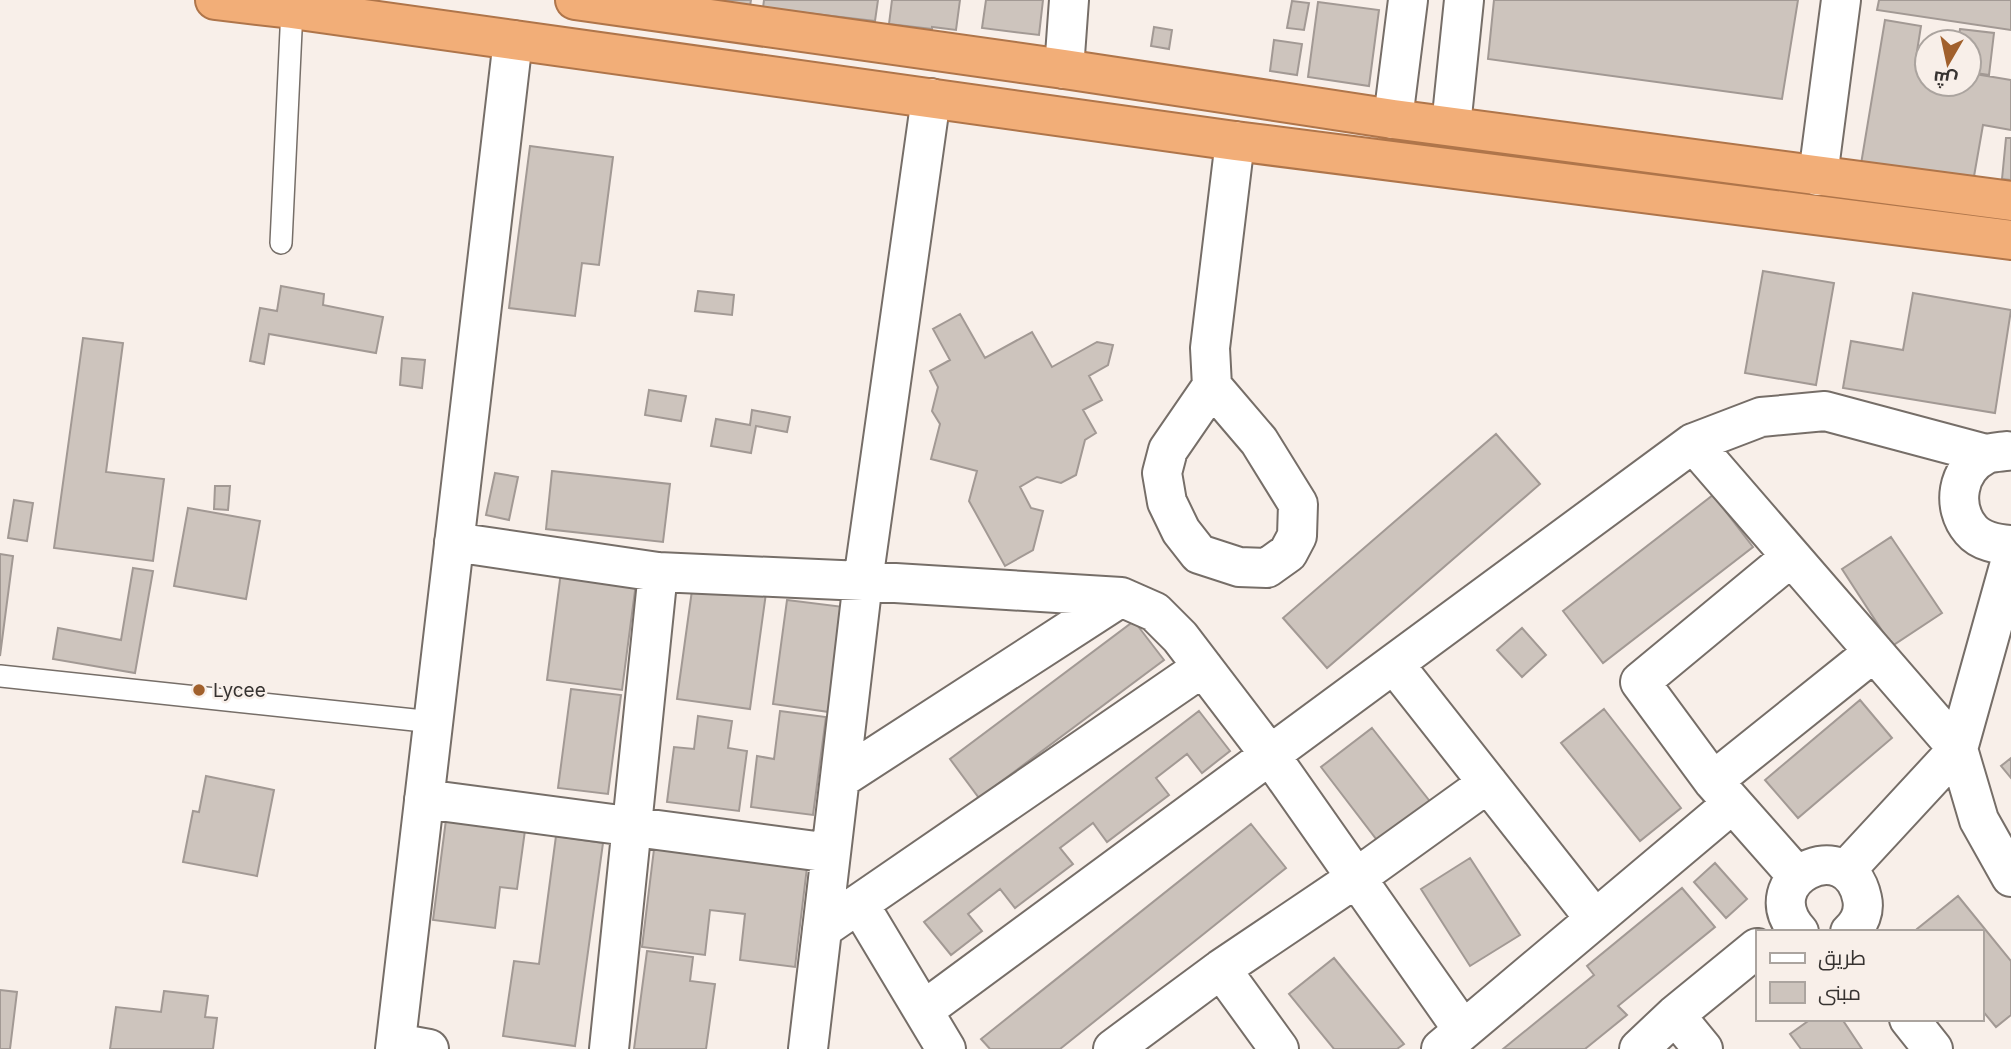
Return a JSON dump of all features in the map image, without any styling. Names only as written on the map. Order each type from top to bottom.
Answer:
[{"type":"highway","points":[[215,0],[1235,141],[2011,240]]},
{"type":"highway","points":[[575,0],[1064,69],[1393,119],[2011,201]]},
{"type":"street","points":[[1064,69],[1069,0]]},
{"type":"street","points":[[1393,119],[1408,0]]},
{"type":"street","points":[[1451,126],[1464,0]]},
{"type":"street","points":[[1818,177],[1841,0]]},
{"type":"street","points":[[407,1047],[424,799],[513,40]]},
{"type":"street","points":[[808,1049],[863,582],[931,98]]},
{"type":"street","points":[[1212,386],[1168,450],[1162,473],[1167,502],[1181,531],[1199,555],[1239,567],[1266,568],[1288,553],[1297,536],[1298,504],[1259,441],[1212,386],[1210,348],[1235,141]]},
{"type":"street","points":[[924,1010],[1692,443],[1761,417],[1825,411],[1998,452]]},
{"type":"street","points":[[1692,443],[1958,749],[1979,820],[2011,877]]},
{"type":"street","points":[[1998,452],[1968,468],[1958,490],[1960,512],[1972,532],[1992,544],[2011,545]]},
{"type":"street","points":[[454,542],[658,572],[1121,597],[1155,612],[1180,637],[1270,755],[1356,878],[1452,1040],[1595,919],[1722,793],[1874,652]]},
{"type":"street","points":[[1791,557],[1640,682],[1722,793],[1797,876]]},
{"type":"street","points":[[1846,870],[1958,749],[2011,559]]},
{"type":"street","points":[[609,1049],[658,572]]},
{"type":"street","points":[[840,779],[1121,597]]},
{"type":"street","points":[[1394,664],[1595,919]]},
{"type":"street","points":[[822,929],[1203,667]]},
{"type":"street","points":[[1113,1049],[1221,969],[1356,878],[1488,783]]},
{"type":"street","points":[[424,799],[831,853]]},
{"type":"street","points":[[1788,928],[1785,901],[1791,882],[1806,868],[1827,864],[1846,870],[1860,886],[1864,905],[1858,925],[1852,930]]},
{"type":"street","points":[[859,904],[946,1049]]},
{"type":"street","points":[[1639,1049],[1675,1015],[1756,949]]},
{"type":"street","points":[[1221,969],[1279,1049]]},
{"type":"street","points":[[1675,1015],[1703,1049]]},
{"type":"street","points":[[1911,1021],[1933,1049]]},
{"type":"lane","points":[[281,243],[292,9]]},
{"type":"lane","points":[[0,676],[433,722]]},
{"type":"building","points":[[704,0],[751,0],[750,6]]},
{"type":"building","points":[[764,0],[878,0],[875,21],[763,8]]},
{"type":"building","points":[[892,0],[960,0],[956,30],[889,24]]},
{"type":"building","points":[[986,0],[1043,0],[1039,35],[982,28]]},
{"type":"building","points":[[1494,0],[1798,0],[1782,99],[1488,59]]},
{"type":"building","points":[[1879,0],[2011,0],[2011,30],[1877,10]]},
{"type":"building","points":[[1292,1],[1309,3],[1304,30],[1287,28]]},
{"type":"building","points":[[1318,2],[1379,10],[1369,86],[1308,77]]},
{"type":"building","points":[[1885,20],[1921,26],[1913,28],[1913,98],[1983,98],[1983,75],[2011,80],[2011,130],[1983,125],[1973,182],[1861,164]]},
{"type":"building","points":[[1154,27],[1172,30],[1169,49],[1151,46]]},
{"type":"building","points":[[1983,32],[1994,33],[1989,75],[1983,74]]},
{"type":"building","points":[[1274,40],[1302,44],[1297,75],[1270,71]]},
{"type":"building","points":[[2006,138],[2011,138],[2011,180],[2002,179]]},
{"type":"building","points":[[530,146],[613,157],[599,265],[582,263],[575,316],[509,308]]},
{"type":"building","points":[[1763,271],[1834,283],[1816,385],[1745,373]]},
{"type":"building","points":[[281,286],[324,294],[323,305],[383,317],[376,353],[269,334],[264,364],[250,361],[260,308],[277,311]]},
{"type":"building","points":[[698,291],[734,295],[732,315],[695,311]]},
{"type":"building","points":[[1913,293],[2011,310],[1995,413],[1843,388],[1851,341],[1903,350]]},
{"type":"building","points":[[960,314],[985,358],[1032,332],[1052,367],[1097,342],[1113,345],[1108,365],[1089,376],[1102,400],[1083,410],[1096,433],[1085,440],[1076,475],[1061,483],[1037,477],[1020,487],[1031,508],[1043,511],[1033,550],[1005,566],[969,501],[977,471],[931,459],[940,424],[932,411],[938,387],[930,371],[950,360],[933,329]]},
{"type":"building","points":[[83,338],[123,343],[106,472],[164,479],[153,561],[54,548]]},
{"type":"building","points":[[402,358],[425,360],[422,388],[400,385]]},
{"type":"building","points":[[649,390],[686,396],[681,421],[645,415]]},
{"type":"building","points":[[752,410],[790,417],[787,432],[756,426],[751,453],[711,446],[716,419],[750,425]]},
{"type":"building","points":[[1496,434],[1540,484],[1327,668],[1283,618]]},
{"type":"building","points":[[552,471],[670,484],[663,542],[546,529]]},
{"type":"building","points":[[495,473],[518,477],[509,520],[486,515]]},
{"type":"building","points":[[215,486],[230,486],[228,510],[214,509]]},
{"type":"building","points":[[1713,495],[1753,547],[1603,663],[1563,611]]},
{"type":"building","points":[[14,500],[33,503],[27,541],[8,538]]},
{"type":"building","points":[[188,508],[260,521],[246,599],[174,586]]},
{"type":"building","points":[[1891,537],[1942,613],[1892,646],[1842,569]]},
{"type":"building","points":[[0,554],[13,556],[0,656]]},
{"type":"building","points":[[133,568],[153,571],[135,673],[53,659],[58,628],[121,640]]},
{"type":"building","points":[[561,572],[636,583],[622,690],[547,680]]},
{"type":"building","points":[[693,583],[766,593],[750,709],[677,699]]},
{"type":"building","points":[[787,600],[844,607],[829,712],[773,704]]},
{"type":"building","points":[[1134,621],[1164,660],[979,798],[950,759]]},
{"type":"building","points":[[1522,628],[1546,655],[1522,677],[1497,650]]},
{"type":"building","points":[[571,689],[621,695],[608,794],[558,788]]},
{"type":"building","points":[[1860,700],[1892,738],[1798,818],[1765,780]]},
{"type":"building","points":[[1604,709],[1681,808],[1640,841],[1561,743]]},
{"type":"building","points":[[780,711],[826,717],[813,815],[751,807],[757,756],[774,759]]},
{"type":"building","points":[[1199,711],[1230,751],[1202,773],[1187,754],[1156,778],[1169,795],[1107,842],[1093,823],[1060,848],[1073,864],[1015,908],[1000,889],[968,914],[982,931],[951,955],[924,922]]},
{"type":"building","points":[[698,716],[732,721],[728,748],[747,751],[739,811],[667,802],[674,747],[694,749]]},
{"type":"building","points":[[1372,728],[1432,804],[1380,844],[1321,767]]},
{"type":"building","points":[[2011,758],[2011,778],[2001,766]]},
{"type":"building","points":[[206,776],[274,790],[257,876],[183,862],[193,811],[199,812]]},
{"type":"building","points":[[447,812],[526,823],[517,889],[500,887],[495,928],[433,920]]},
{"type":"building","points":[[1251,824],[1286,868],[1060,1049],[990,1049],[981,1039]]},
{"type":"building","points":[[556,836],[603,843],[575,1046],[503,1036],[514,961],[539,964]]},
{"type":"building","points":[[655,841],[808,859],[795,967],[740,960],[745,914],[710,910],[705,955],[642,947]]},
{"type":"building","points":[[1470,858],[1520,935],[1470,966],[1421,889]]},
{"type":"building","points":[[1715,863],[1747,899],[1726,918],[1694,882]]},
{"type":"building","points":[[1682,888],[1715,927],[1618,1006],[1627,1015],[1585,1049],[1503,1049],[1594,975],[1587,966]]},
{"type":"building","points":[[1958,896],[2011,961],[2011,1015],[1996,1027],[1983,1011],[1983,930],[1917,929]]},
{"type":"building","points":[[647,951],[693,957],[690,981],[715,984],[706,1049],[634,1049]]},
{"type":"building","points":[[1334,958],[1404,1044],[1397,1049],[1334,1049],[1289,994]]},
{"type":"building","points":[[0,990],[17,992],[10,1049],[0,1049]]},
{"type":"building","points":[[164,991],[208,996],[205,1017],[217,1018],[213,1049],[110,1049],[116,1007],[161,1012]]},
{"type":"building","points":[[1808,1021],[1843,1021],[1862,1049],[1801,1049],[1790,1034]]},
{"type":"place","name":"Lycee","points":[[199,690]]}]
